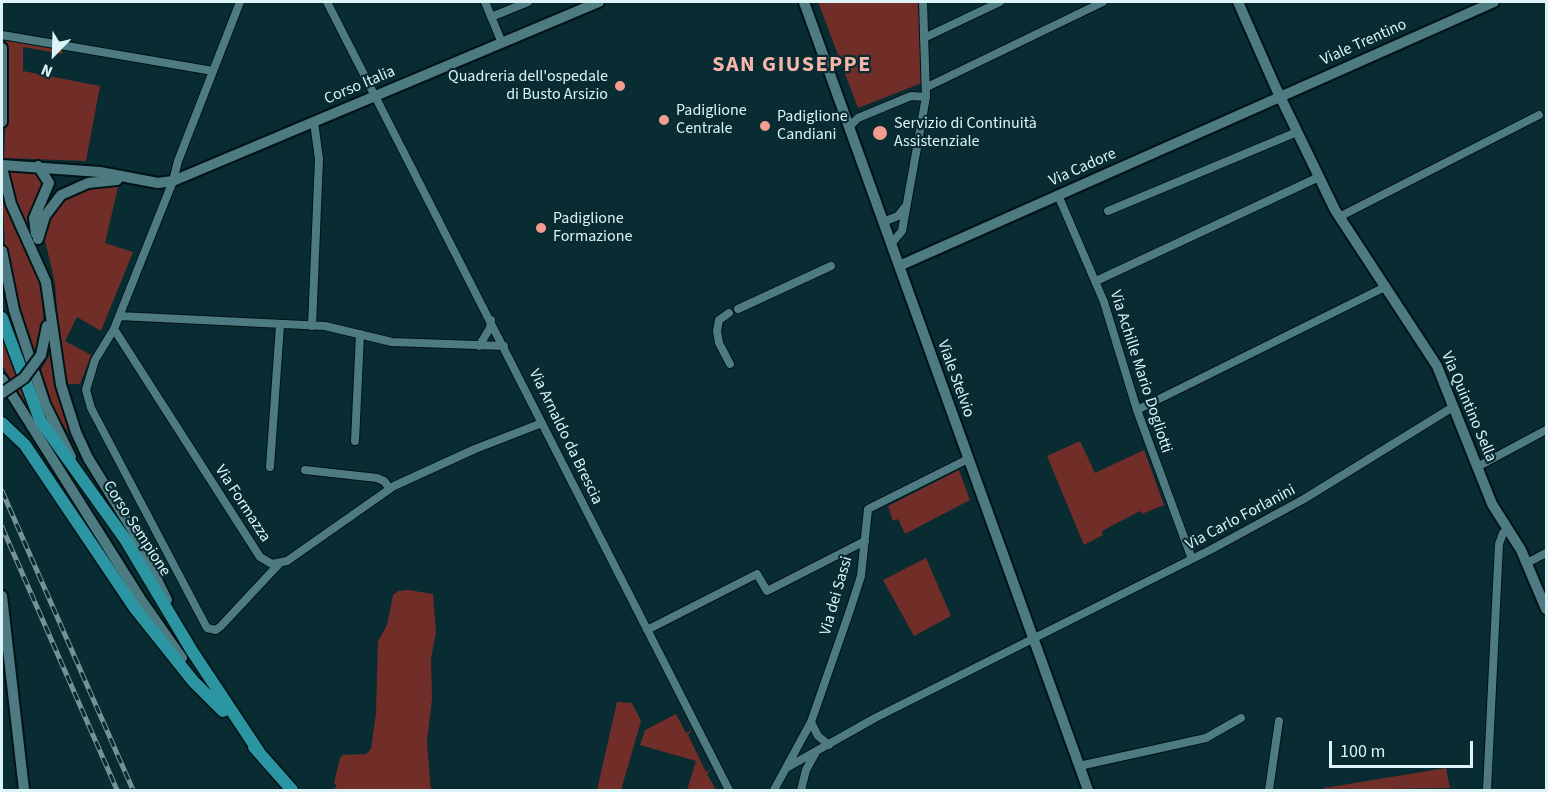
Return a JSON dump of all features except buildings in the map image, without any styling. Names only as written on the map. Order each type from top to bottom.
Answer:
[{"type":"main road","name":"Corso Sempione","points":[[2,318],[36,411],[125,539],[192,651],[259,752]]},
{"type":"main road","name":"Corso Sempione","points":[[2,423],[20,439],[44,472],[134,607],[193,681],[217,703],[292,790]]},
{"type":"street","points":[[240,2],[173,181],[114,329],[102,345],[90,372],[86,390],[88,401],[207,628],[216,630],[221,626],[278,565],[390,489],[466,453],[542,423]]},
{"type":"street","name":"Via Arnaldo da Brescia","points":[[327,2],[476,295],[497,330],[729,790]]},
{"type":"street","points":[[485,2],[501,43]]},
{"type":"street","points":[[491,17],[528,2]]},
{"type":"street","name":"Corso Italia","points":[[130,179],[173,181],[599,2]]},
{"type":"street","name":"Viale Stelvio","points":[[804,2],[1088,790]]},
{"type":"street","points":[[891,244],[902,231],[926,97],[923,2]]},
{"type":"street","points":[[924,38],[1000,2]]},
{"type":"street","points":[[927,87],[1103,2]]},
{"type":"street","name":"Via Quintino Sella","points":[[1238,2],[1318,177],[1340,217],[1432,356],[1492,504],[1527,563],[1546,604]]},
{"type":"street","name":"Viale Trentino","points":[[1280,96],[1494,2]]},
{"type":"street","points":[[2,34],[213,71]]},
{"type":"street","points":[[2,48],[2,122]]},
{"type":"street","points":[[849,127],[858,118],[911,96],[926,97]]},
{"type":"street","name":"Via Cadore","points":[[899,266],[1280,96]]},
{"type":"street","points":[[1340,217],[1539,115]]},
{"type":"street","points":[[312,326],[319,159],[314,122]]},
{"type":"street","points":[[1108,211],[1297,132]]},
{"type":"street","points":[[41,266],[11,204],[5,166],[38,166],[100,172],[130,179]]},
{"type":"street","points":[[38,166],[49,183],[34,218],[41,266],[49,298],[61,385],[76,432],[88,458],[132,528],[192,651]]},
{"type":"street","points":[[1096,281],[1318,177]]},
{"type":"street","points":[[38,239],[48,210],[67,191],[99,181],[130,179]]},
{"type":"street","name":"Via Achille Mario Dogliotti","points":[[1058,195],[1096,281],[1137,410],[1192,560]]},
{"type":"street","points":[[883,222],[898,216],[906,206]]},
{"type":"street","points":[[2,251],[14,310],[45,404],[77,468]]},
{"type":"street","points":[[738,309],[831,266]]},
{"type":"street","points":[[1137,410],[1385,287]]},
{"type":"street","points":[[2,393],[24,378],[41,355],[46,336],[49,298]]},
{"type":"street","points":[[729,313],[720,320],[717,331],[719,343],[730,364]]},
{"type":"street","points":[[119,316],[312,326],[392,342],[504,346]]},
{"type":"street","points":[[479,346],[490,328],[491,320]]},
{"type":"street","points":[[270,467],[280,325]]},
{"type":"street","name":"Via Formazza","points":[[114,329],[260,557],[278,565]]},
{"type":"street","points":[[355,441],[360,334]]},
{"type":"street","points":[[2,379],[140,598],[217,703]]},
{"type":"street","name":"Via Carlo Forlanini","points":[[788,767],[875,718],[1034,641],[1192,560],[1304,499],[1453,407]]},
{"type":"street","points":[[1477,467],[1546,430]]},
{"type":"street","name":"Via dei Sassi","points":[[774,790],[811,722],[858,585],[867,511],[871,505],[968,459]]},
{"type":"street","points":[[306,470],[377,478],[384,481],[390,489]]},
{"type":"street","points":[[1487,790],[1498,544],[1503,533],[1508,529]]},
{"type":"street","points":[[647,630],[757,574],[767,591],[865,541]]},
{"type":"street","points":[[1527,563],[1546,553]]},
{"type":"street","points":[[2,597],[5,652],[24,790]]},
{"type":"street","points":[[1079,766],[1206,738],[1241,718]]},
{"type":"street","points":[[1269,790],[1279,721]]},
{"type":"street","points":[[811,722],[818,736],[828,745]]},
{"type":"street","points":[[801,788],[806,770],[817,751]]},
{"type":"street","points":[[788,767],[798,770],[801,788]]},
{"type":"shaded area","points":[[818,2],[921,2],[922,83],[858,108]]},
{"type":"shaded area","points":[[6,40],[63,48],[62,54],[23,47],[23,71],[100,86],[86,161],[4,158],[8,59]]},
{"type":"shaded area","points":[[8,170],[36,173],[45,181],[31,230],[17,204]]},
{"type":"shaded area","points":[[102,186],[118,187],[105,243],[133,252],[101,331],[77,317],[65,341],[91,355],[80,384],[68,384],[59,341],[55,283],[44,236],[49,219],[63,201],[87,189]]},
{"type":"shaded area","points":[[2,187],[39,277],[42,291],[44,335],[34,360],[21,316],[5,244]]},
{"type":"shaded area","points":[[2,324],[32,414],[2,365]]},
{"type":"shaded area","points":[[52,351],[92,470],[57,415],[39,373]]},
{"type":"shaded area","points":[[1080,441],[1095,473],[1144,450],[1164,505],[1142,514],[1140,511],[1102,531],[1103,535],[1084,545],[1047,456]]},
{"type":"shaded area","points":[[959,470],[970,500],[905,534],[898,519],[893,521],[888,506]]},
{"type":"shaded area","points":[[926,558],[951,616],[914,636],[883,580]]},
{"type":"shaded area","points":[[408,590],[433,594],[436,633],[431,658],[432,699],[427,742],[431,790],[333,790],[337,786],[334,783],[340,758],[343,755],[366,754],[371,749],[376,713],[378,641],[387,625],[393,595],[398,591]]},
{"type":"shaded area","points":[[617,702],[632,703],[641,721],[621,790],[597,790]]},
{"type":"shaded area","points":[[676,714],[686,733],[692,730],[688,735],[706,772],[711,769],[707,774],[716,790],[687,790],[696,761],[640,745],[645,730]]},
{"type":"shaded area","points":[[1446,768],[1450,788],[1324,790],[1324,788]]},
{"type":"railway","points":[[2,491],[133,790]]},
{"type":"railway","points":[[2,527],[117,790]]},
{"type":"place","name":"Quadreria dell'ospedale di Busto Arsizio","points":[[620,86]]},
{"type":"place","name":"Padiglione Centrale","points":[[664,120]]},
{"type":"place","name":"Padiglione Candiani","points":[[765,126]]},
{"type":"place","name":"Servizio di Continuità Assistenziale","points":[[880,133]]},
{"type":"place","name":"Padiglione Formazione","points":[[541,228]]},
{"type":"district","name":"SAN GIUSEPPE","points":[[792,66]]}]
